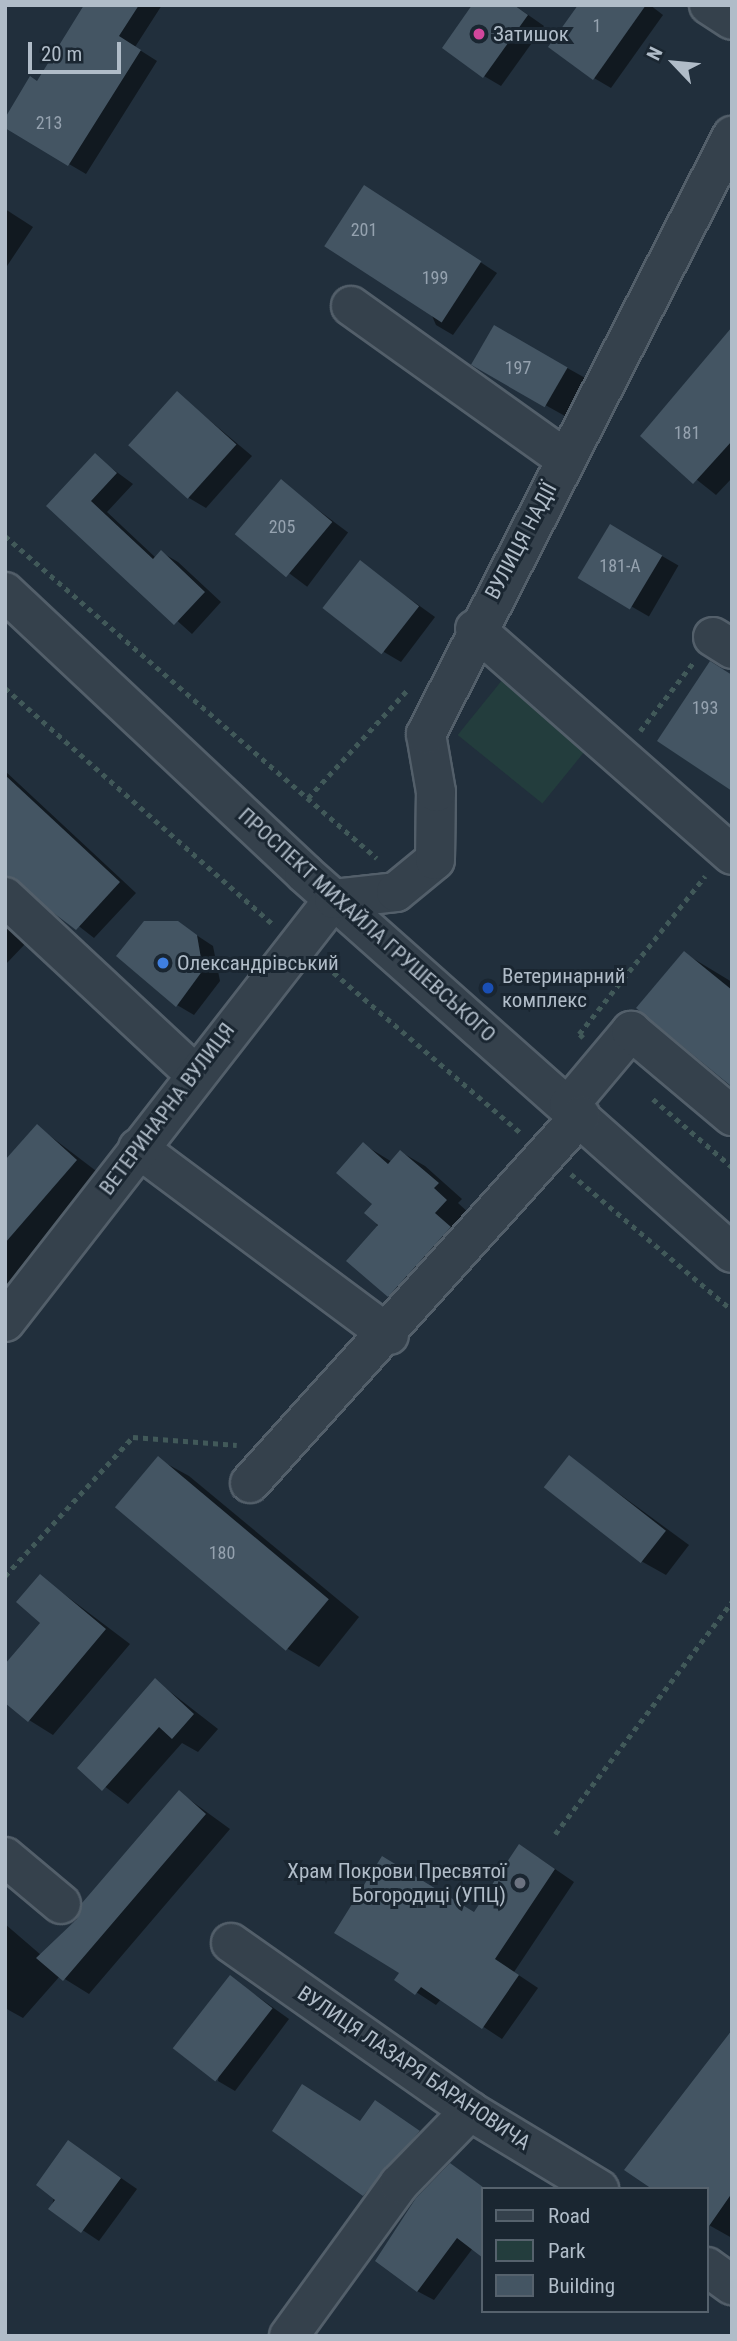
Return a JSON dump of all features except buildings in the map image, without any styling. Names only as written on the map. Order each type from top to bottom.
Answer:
[{"type":"street","points":[[709,5],[732,20]]},
{"type":"street","name":"ВУЛИЦЯ НАДІЇ","points":[[409,886],[435,860],[436,792],[426,734],[475,629],[732,136]]},
{"type":"street","points":[[351,306],[564,457]]},
{"type":"street","name":"ПРОСПЕКТ МИХАЙЛА ГРУШЕВСЬКОГО","points":[[5,592],[334,899],[732,1253]]},
{"type":"street","points":[[475,629],[729,853]]},
{"type":"street","points":[[334,899],[409,886]]},
{"type":"street","points":[[5,897],[195,1074]]},
{"type":"street","name":"ВЕТЕРИНАРНА ВУЛИЦЯ","points":[[5,1322],[296,942],[334,899]]},
{"type":"street","points":[[250,1483],[389,1335],[547,1154],[574,1110],[631,1031],[732,1116]]},
{"type":"street","points":[[138,1148],[389,1335]]},
{"type":"street","points":[[5,1857],[61,1904]]},
{"type":"street","name":"ВУЛИЦЯ ЛАЗАРЯ БАРАНОВИЧА","points":[[231,1943],[470,2111],[596,2187]]},
{"type":"street","points":[[289,2336],[399,2184],[470,2111]]},
{"type":"street","points":[[709,2268],[732,2285]]},
{"type":"path","points":[[5,536],[409,886]]},
{"type":"path","points":[[620,756],[723,643]]},
{"type":"path","points":[[308,798],[417,682]]},
{"type":"path","points":[[5,688],[296,942],[732,1310]]},
{"type":"path","points":[[579,1034],[729,853]]},
{"type":"path","points":[[5,1576],[133,1437],[281,1449]]},
{"type":"path","points":[[555,1834],[732,1602]]},
{"type":"green space","points":[[503,679],[588,748],[542,804],[458,735]]},
{"type":"place","name":"Затишок","points":[[479,34]]},
{"type":"place","name":"Олександрівський","points":[[163,963]]},
{"type":"place","name":"Ветеринарний комплекс","points":[[488,988]]},
{"type":"place","name":"Храм Покрови Пресвятої Богородиці (УПЦ)","points":[[520,1883]]}]
